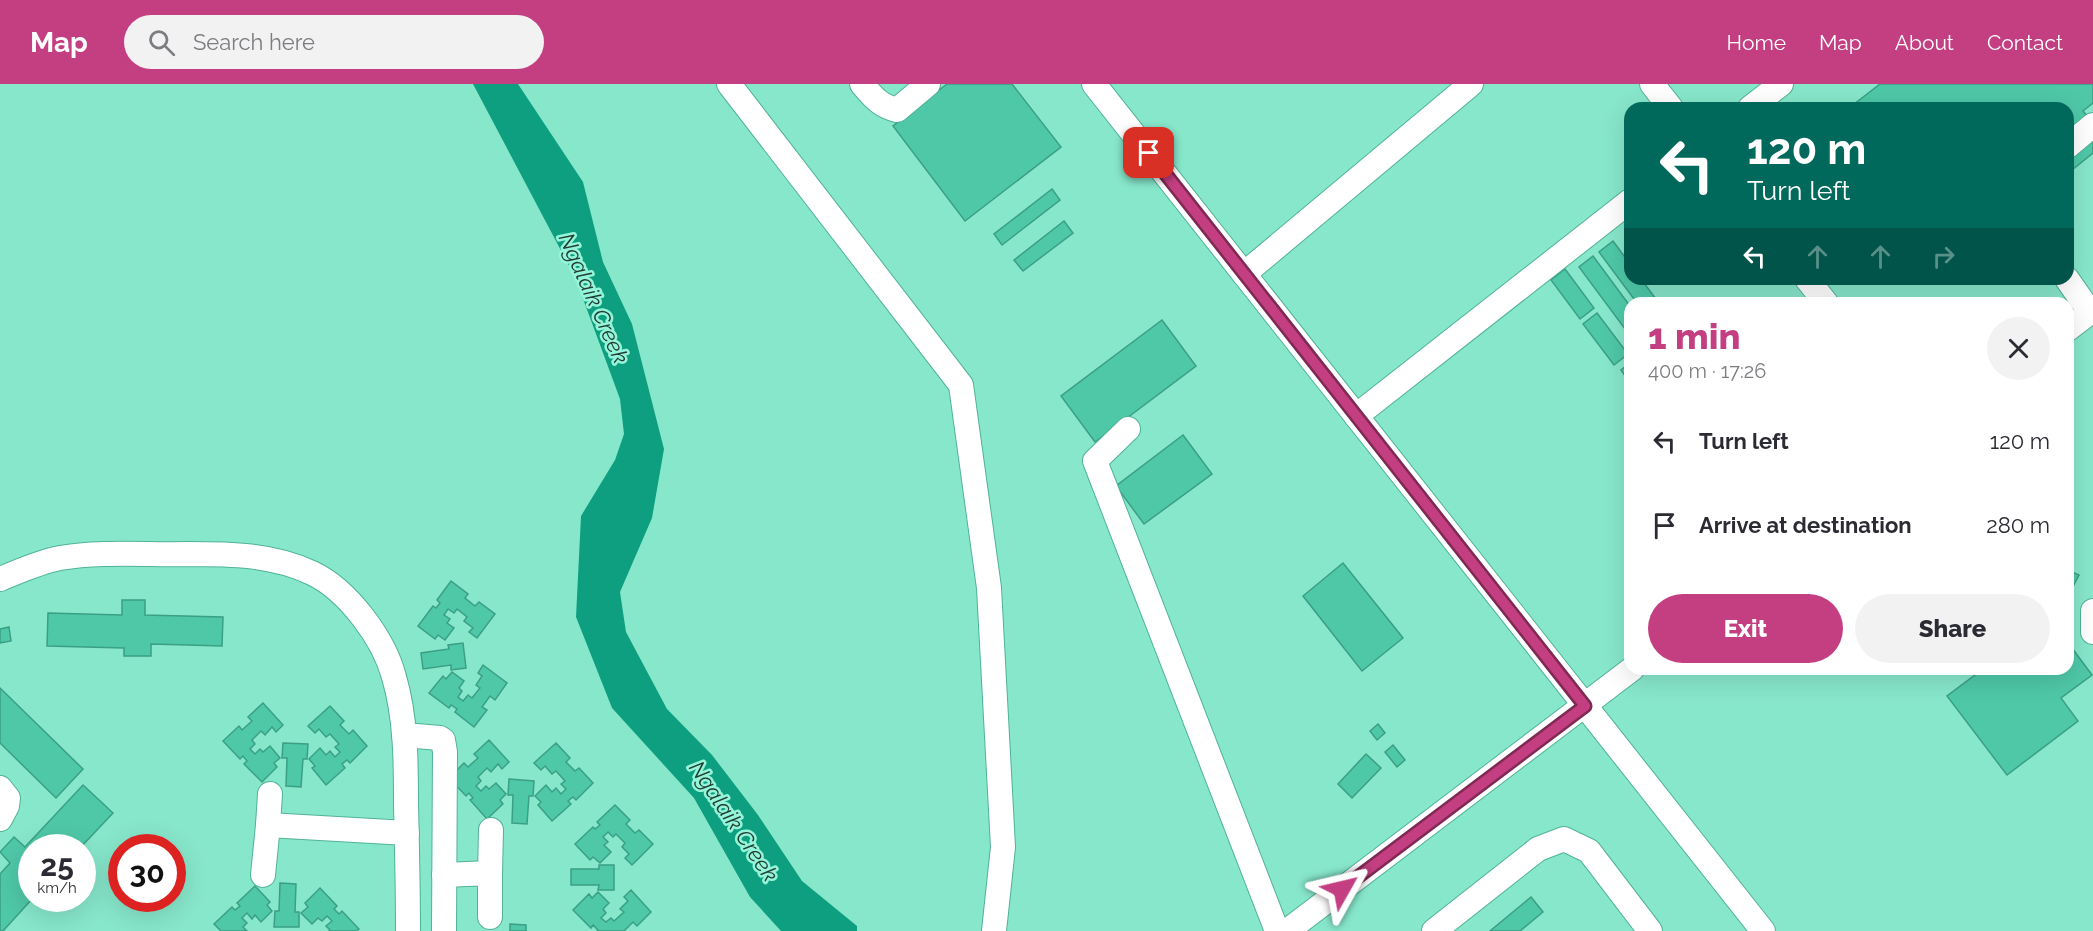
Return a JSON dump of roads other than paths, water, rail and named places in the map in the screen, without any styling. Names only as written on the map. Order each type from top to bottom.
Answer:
[{"type":"street","points":[[729,84],[961,385],[989,588],[1003,847],[994,931]]},
{"type":"street","points":[[862,84],[884,107],[897,110],[928,84]]},
{"type":"street","points":[[1094,84],[1763,931]]},
{"type":"street","points":[[1244,274],[1471,84]]},
{"type":"street","points":[[1652,84],[1666,102]]},
{"type":"street","points":[[1758,102],[1781,84]]},
{"type":"street","points":[[2074,141],[2093,125]]},
{"type":"street","points":[[1356,416],[1624,206]]},
{"type":"street","points":[[1812,285],[1821,297]]},
{"type":"street","points":[[2072,285],[2092,311],[2074,324]]},
{"type":"street","points":[[1128,429],[1095,461],[1277,931]]},
{"type":"street","points":[[0,579],[29,567],[61,558],[101,555],[237,554],[280,561],[312,573],[341,592],[367,624],[394,676],[404,735],[408,931]]},
{"type":"street","points":[[2093,611],[2093,632]]},
{"type":"street","points":[[1287,931],[1624,675]]},
{"type":"street","points":[[404,735],[440,738],[445,752],[444,931]]},
{"type":"street","points":[[0,788],[8,798],[8,806],[0,819]]},
{"type":"street","points":[[263,875],[270,794]]},
{"type":"street","points":[[268,825],[407,833]]},
{"type":"street","points":[[490,917],[491,830]]},
{"type":"street","points":[[1434,931],[1538,849],[1564,839],[1588,851],[1650,931]]},
{"type":"street","points":[[444,874],[490,873]]},
{"type":"water","name":"Ngalaik Creek","points":[[473,84],[518,84],[583,182],[603,262],[632,324],[664,449],[652,518],[620,592],[626,632],[667,709],[712,755],[758,815],[802,881],[857,926],[857,931],[781,931],[750,897],[694,798],[612,708],[576,617],[581,516],[615,460],[624,434],[620,399],[575,277]]}]
